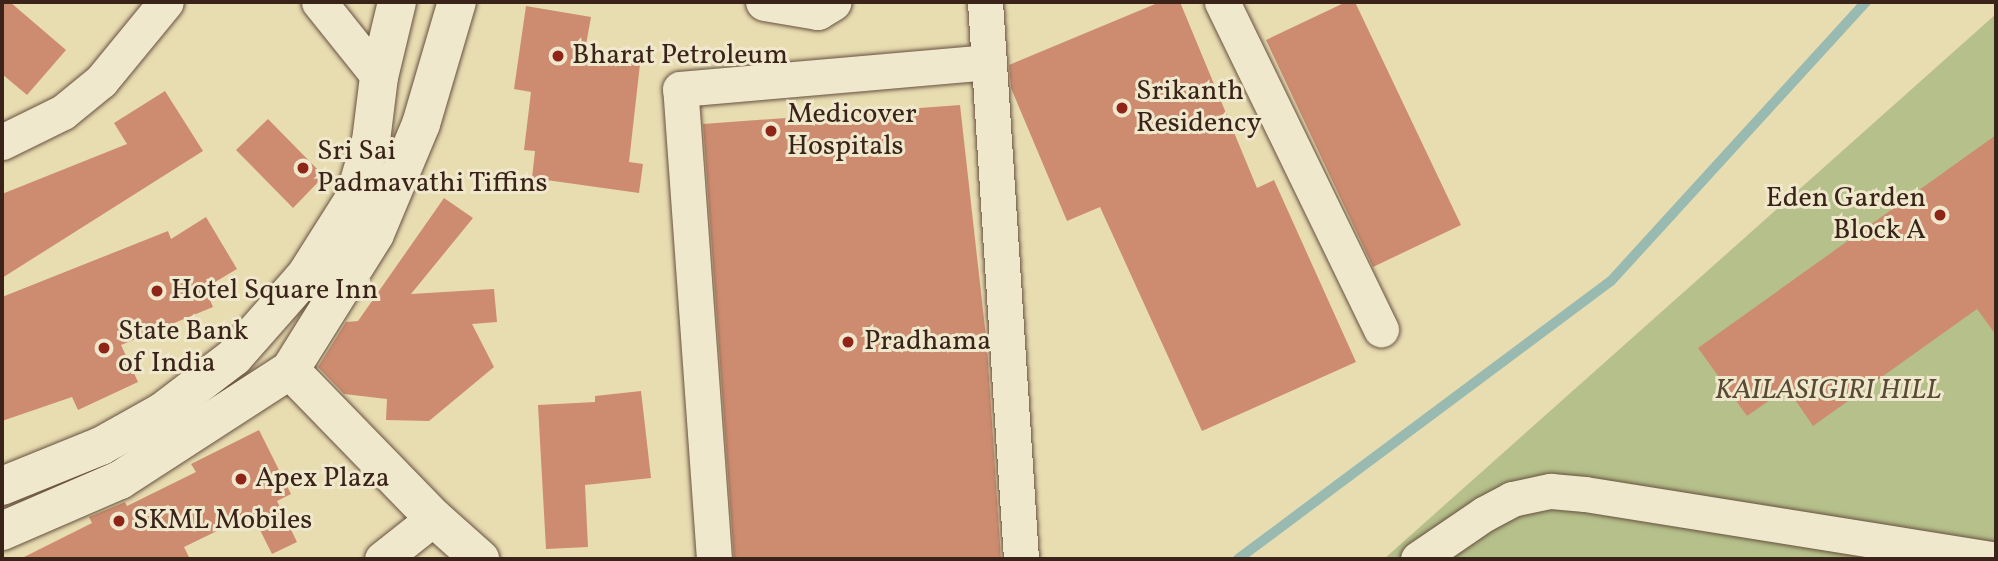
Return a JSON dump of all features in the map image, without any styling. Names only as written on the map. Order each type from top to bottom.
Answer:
[{"type":"street","points":[[7,134],[63,112],[101,81],[166,2]]},
{"type":"street","points":[[319,2],[379,77]]},
{"type":"street","points":[[2,486],[102,446],[162,412],[234,357],[306,275],[354,199],[371,141],[379,77],[397,2]]},
{"type":"street","points":[[2,531],[120,480],[290,370],[375,234],[421,124],[457,2]]},
{"type":"street","points":[[765,2],[818,11],[833,2]]},
{"type":"street","points":[[985,2],[1021,559]]},
{"type":"street","points":[[1222,2],[1381,329]]},
{"type":"street","points":[[714,559],[680,89],[989,62]]},
{"type":"street","points":[[290,370],[434,518],[480,559]]},
{"type":"street","points":[[1418,559],[1484,514],[1512,499],[1551,491],[1585,494],[1993,559]]},
{"type":"street","points":[[382,559],[434,518]]},
{"type":"green space","name":"KAILASIGIRI HILL","points":[[1996,14],[1996,559],[1384,559]]},
{"type":"building","points":[[2,2],[10,2],[66,50],[27,95],[2,74]]},
{"type":"building","points":[[1160,2],[1180,2],[1257,188],[1274,180],[1356,362],[1202,431],[1100,207],[1067,221],[1011,88],[1009,65]]},
{"type":"building","points":[[1346,2],[1355,2],[1461,225],[1373,267],[1266,40]]},
{"type":"building","points":[[526,6],[591,17],[584,56],[640,64],[629,162],[643,164],[639,193],[532,178],[535,151],[524,150],[531,92],[514,89]]},
{"type":"building","points":[[165,91],[203,151],[2,278],[2,194],[127,144],[114,123]]},
{"type":"building","name":"Pradhama","points":[[960,105],[987,346],[1001,559],[734,559],[703,124]]},
{"type":"building","points":[[268,119],[324,176],[293,208],[236,150]]},
{"type":"building","name":"Eden Garden Block A","points":[[1996,135],[1996,335],[1977,309],[1813,426],[1787,388],[1747,416],[1698,348]]},
{"type":"building","points":[[444,198],[473,218],[411,294],[494,289],[497,322],[472,324],[494,367],[429,421],[386,420],[387,399],[344,394],[318,367],[346,322],[358,321]]},
{"type":"building","points":[[206,217],[237,269],[205,288],[213,307],[121,345],[138,382],[78,410],[72,397],[2,421],[2,297],[168,231],[171,239]]},
{"type":"building","points":[[641,391],[651,478],[585,485],[588,547],[546,549],[538,405],[595,402],[595,396]]},
{"type":"building","points":[[259,430],[291,494],[277,501],[297,542],[272,554],[252,514],[184,547],[190,559],[20,559],[92,523],[89,517],[125,502],[127,506],[196,472],[191,464]]},
{"type":"waterway","points":[[1238,559],[1611,281],[1866,2]]},
{"type":"place","name":"Bharat Petroleum","points":[[558,56]]},
{"type":"place","name":"Srikanth Residency","points":[[1122,108]]},
{"type":"place","name":"Medicover Hospitals","points":[[771,131]]},
{"type":"place","name":"Sri Sai Padmavathi Tiffins","points":[[303,168]]},
{"type":"place","name":"Eden Garden Block A","points":[[1940,215]]},
{"type":"place","name":"Hotel Square Inn","points":[[157,291]]},
{"type":"place","name":"Pradhama","points":[[848,342]]},
{"type":"place","name":"State Bank of India","points":[[104,348]]},
{"type":"place","name":"Apex Plaza","points":[[241,479]]},
{"type":"place","name":"SKML Mobiles","points":[[119,521]]}]
